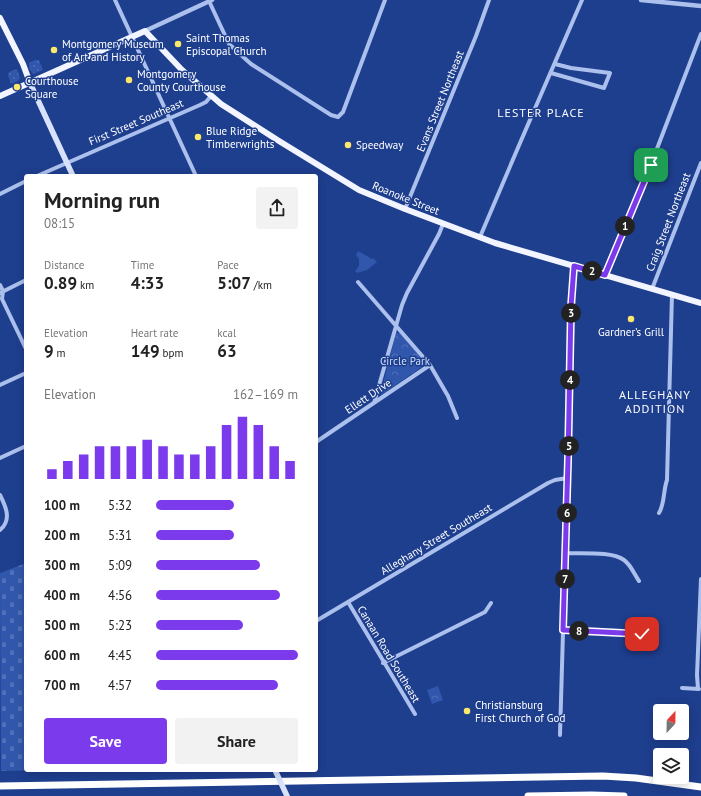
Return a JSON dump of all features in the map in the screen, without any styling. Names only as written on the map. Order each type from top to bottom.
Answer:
[{"type":"highway","points":[[0,786],[603,776],[636,778],[701,787]]},
{"type":"highway","points":[[528,796],[624,796]]},
{"type":"main road","points":[[0,18],[23,64],[30,83],[72,174]]},
{"type":"main road","points":[[0,96],[145,31]]},
{"type":"main road","name":"Roanoke Street","points":[[145,31],[182,70],[211,96],[247,121],[345,182],[369,194],[443,224],[480,237],[701,303]]},
{"type":"main road","points":[[276,772],[287,796]]},
{"type":"street","points":[[115,0],[195,174]]},
{"type":"street","points":[[145,31],[210,1],[229,44],[251,64],[331,115],[338,117],[343,112],[385,0]]},
{"type":"street","name":"Evans Street Northeast","points":[[405,209],[476,36],[489,0]]},
{"type":"street","points":[[480,237],[582,0]]},
{"type":"street","points":[[640,0],[701,6]]},
{"type":"street","points":[[605,275],[645,180],[701,34]]},
{"type":"street","points":[[551,73],[604,88],[610,73],[571,68],[555,64]]},
{"type":"street","name":"First Street Southeast","points":[[41,174],[200,105],[206,102],[211,96]]},
{"type":"street","name":"Craig Street Northeast","points":[[652,288],[701,162]]},
{"type":"street","points":[[0,194],[24,182]]},
{"type":"street","points":[[374,403],[402,305],[443,224]]},
{"type":"street","points":[[560,735],[566,553],[571,307],[574,266]]},
{"type":"street","points":[[1,292],[24,281]]},
{"type":"street","points":[[358,282],[430,365],[448,396],[457,418]]},
{"type":"street","points":[[0,285],[2,299],[24,345]]},
{"type":"street","points":[[659,513],[662,508],[664,489],[667,480],[672,294]]},
{"type":"street","name":"Ellett Drive","points":[[318,441],[430,365]]},
{"type":"street","points":[[0,385],[24,374]]},
{"type":"street","points":[[0,458],[24,447]]},
{"type":"street","name":"Alleghany Street Southeast","points":[[318,620],[548,483],[567,478]]},
{"type":"street","points":[[0,495],[5,505],[7,516],[6,522],[0,530]]},
{"type":"street","points":[[566,553],[606,554],[617,556],[630,566],[639,580]]},
{"type":"street","points":[[682,688],[700,689],[700,683],[697,675],[701,579]]},
{"type":"street","name":"Canaan Road Southeast","points":[[348,602],[414,714]]},
{"type":"street","points":[[383,663],[484,612],[492,603]]},
{"type":"street","points":[[563,630],[642,634]]},
{"type":"green space","points":[[39,60],[43,70],[33,74],[29,68],[29,63]]},
{"type":"green space","points":[[17,69],[20,78],[18,81],[11,84],[8,75],[9,72]]},
{"type":"green space","points":[[358,251],[372,259],[373,258],[377,262],[367,270],[357,273],[355,271],[359,266],[359,259],[356,255]]},
{"type":"green space","name":"Circle Park","points":[[396,333],[400,333],[426,361],[426,364],[381,395],[381,392]]},
{"type":"green space","points":[[24,564],[24,770],[1,771],[0,573]]},
{"type":"green space","points":[[438,686],[443,700],[432,704],[427,690]]},
{"type":"place","name":"Saint Thomas Episcopal Church","points":[[178,44]]},
{"type":"place","name":"Montgomery Museum of Art and History","points":[[54,50]]},
{"type":"place","name":"Montgomery County Courthouse","points":[[129,80]]},
{"type":"place","name":"Courthouse Square","points":[[17,87]]},
{"type":"place","name":"Blue Ridge Timberwrights","points":[[198,137]]},
{"type":"place","name":"Speedway","points":[[348,145]]},
{"type":"place","name":"Gardner’s Grill","points":[[631,319]]},
{"type":"place","name":"Christiansburg First Church of God","points":[[467,711]]},
{"type":"district","name":"LESTER PLACE","points":[[541,112]]},
{"type":"district","name":"ALLEGHANY ADDITION","points":[[655,401]]},
{"type":"route","points":[[642,634],[563,630],[571,307],[574,266],[605,275],[651,165]]}]
